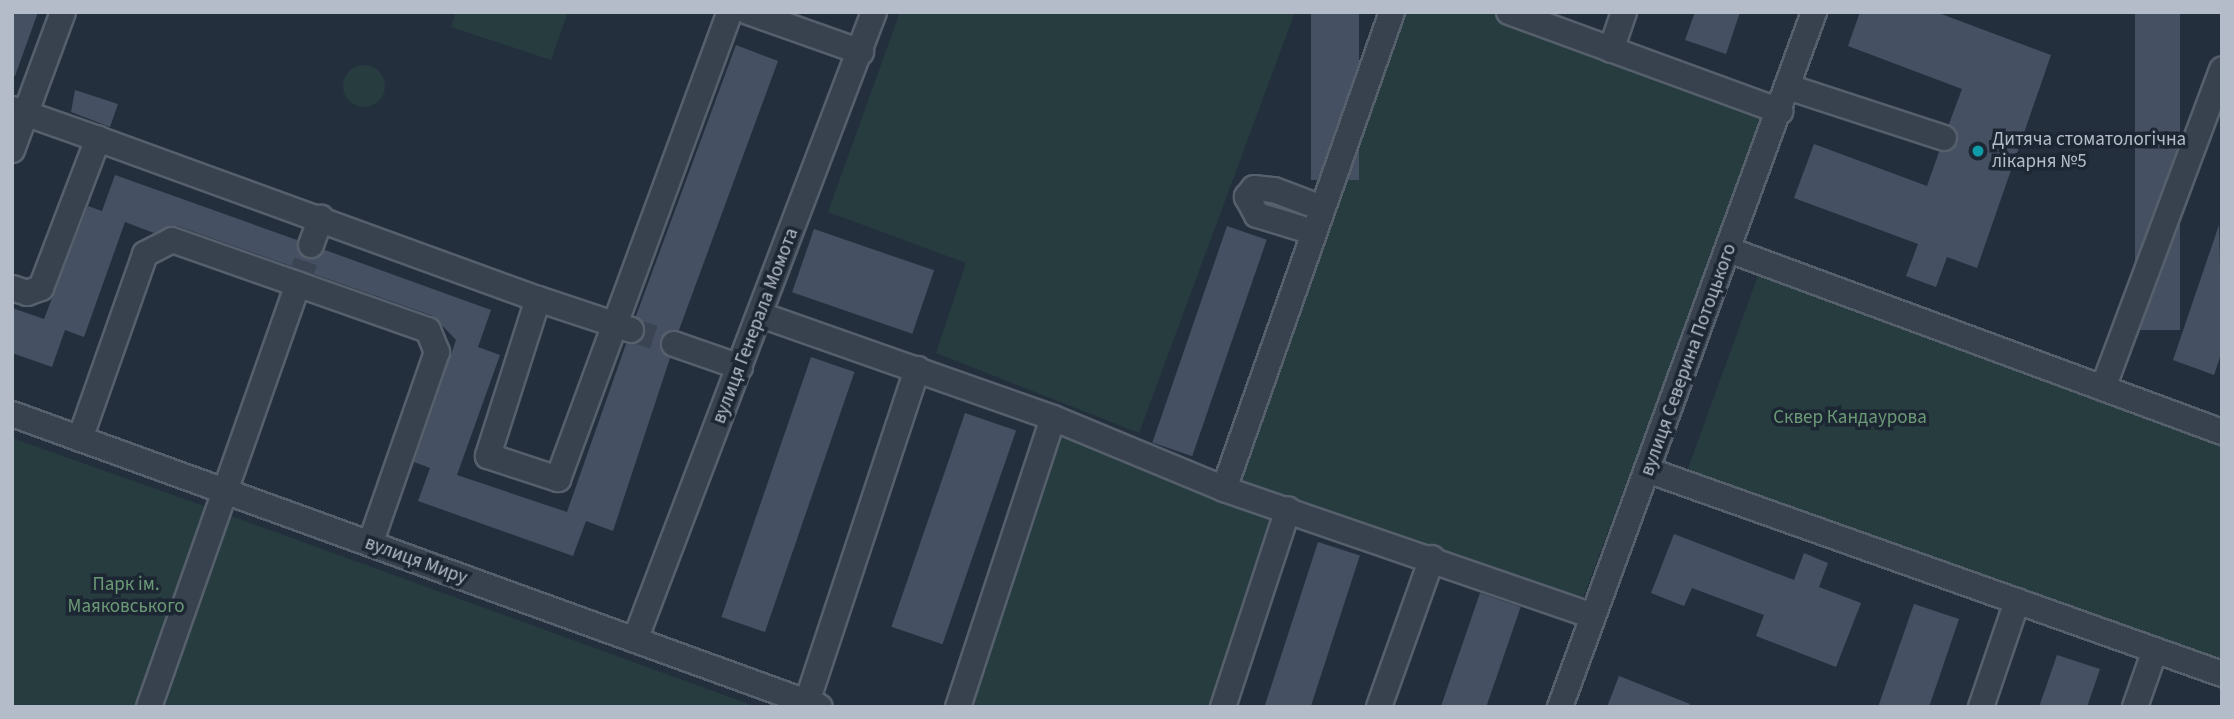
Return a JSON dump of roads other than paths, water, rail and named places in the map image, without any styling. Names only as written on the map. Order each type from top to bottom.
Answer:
[{"type":"street","points":[[12,150],[19,112],[63,12]]},
{"type":"street","points":[[538,299],[488,450],[492,460],[552,480],[562,473],[623,327],[730,12]]},
{"type":"street","points":[[748,12],[861,52]]},
{"type":"street","name":"вулиця Генерала Момота","points":[[635,639],[761,315],[874,12]]},
{"type":"street","points":[[1224,489],[1392,12]]},
{"type":"street","points":[[1509,12],[1780,111]]},
{"type":"street","points":[[1611,50],[1624,12]]},
{"type":"street","name":"вулиця Северина Потоцького","points":[[1560,707],[1650,471],[1814,12]]},
{"type":"street","points":[[2103,388],[2222,69]]},
{"type":"street","points":[[1788,87],[1944,138]]},
{"type":"street","points":[[19,112],[321,218],[538,299],[623,327]]},
{"type":"street","points":[[12,288],[27,293],[41,288],[98,139]]},
{"type":"street","points":[[1313,232],[1257,215],[1247,197],[1254,188],[1274,190],[1322,208]]},
{"type":"street","points":[[311,245],[321,218]]},
{"type":"street","points":[[80,439],[145,254],[172,240],[428,330],[437,352],[370,544]]},
{"type":"street","points":[[1729,250],[2222,432]]},
{"type":"street","points":[[149,707],[298,284]]},
{"type":"street","points":[[761,315],[1053,418],[1224,489],[1432,558],[1593,616]]},
{"type":"street","points":[[674,344],[740,367]]},
{"type":"street","points":[[814,705],[917,369]]},
{"type":"street","name":"вулиця Миру","points":[[12,414],[814,705]]},
{"type":"street","points":[[958,707],[1053,418]]},
{"type":"street","points":[[1650,471],[2222,674]]},
{"type":"street","points":[[1223,707],[1288,509]]},
{"type":"street","points":[[1379,707],[1432,558]]},
{"type":"street","points":[[1981,707],[2017,601]]},
{"type":"street","points":[[2135,707],[2155,650]]},
{"type":"tunnel","points":[[298,284],[311,245]]},
{"type":"tunnel","points":[[631,330],[674,344]]},
{"type":"place","name":"Дитяча стоматологiчна лiкарня №5","points":[[1978,151]]},
{"type":"park label","name":"Сквер Кандаурова","points":[[1850,418]]},
{"type":"park label","name":"Парк ім. Маяковського","points":[[126,596]]}]
